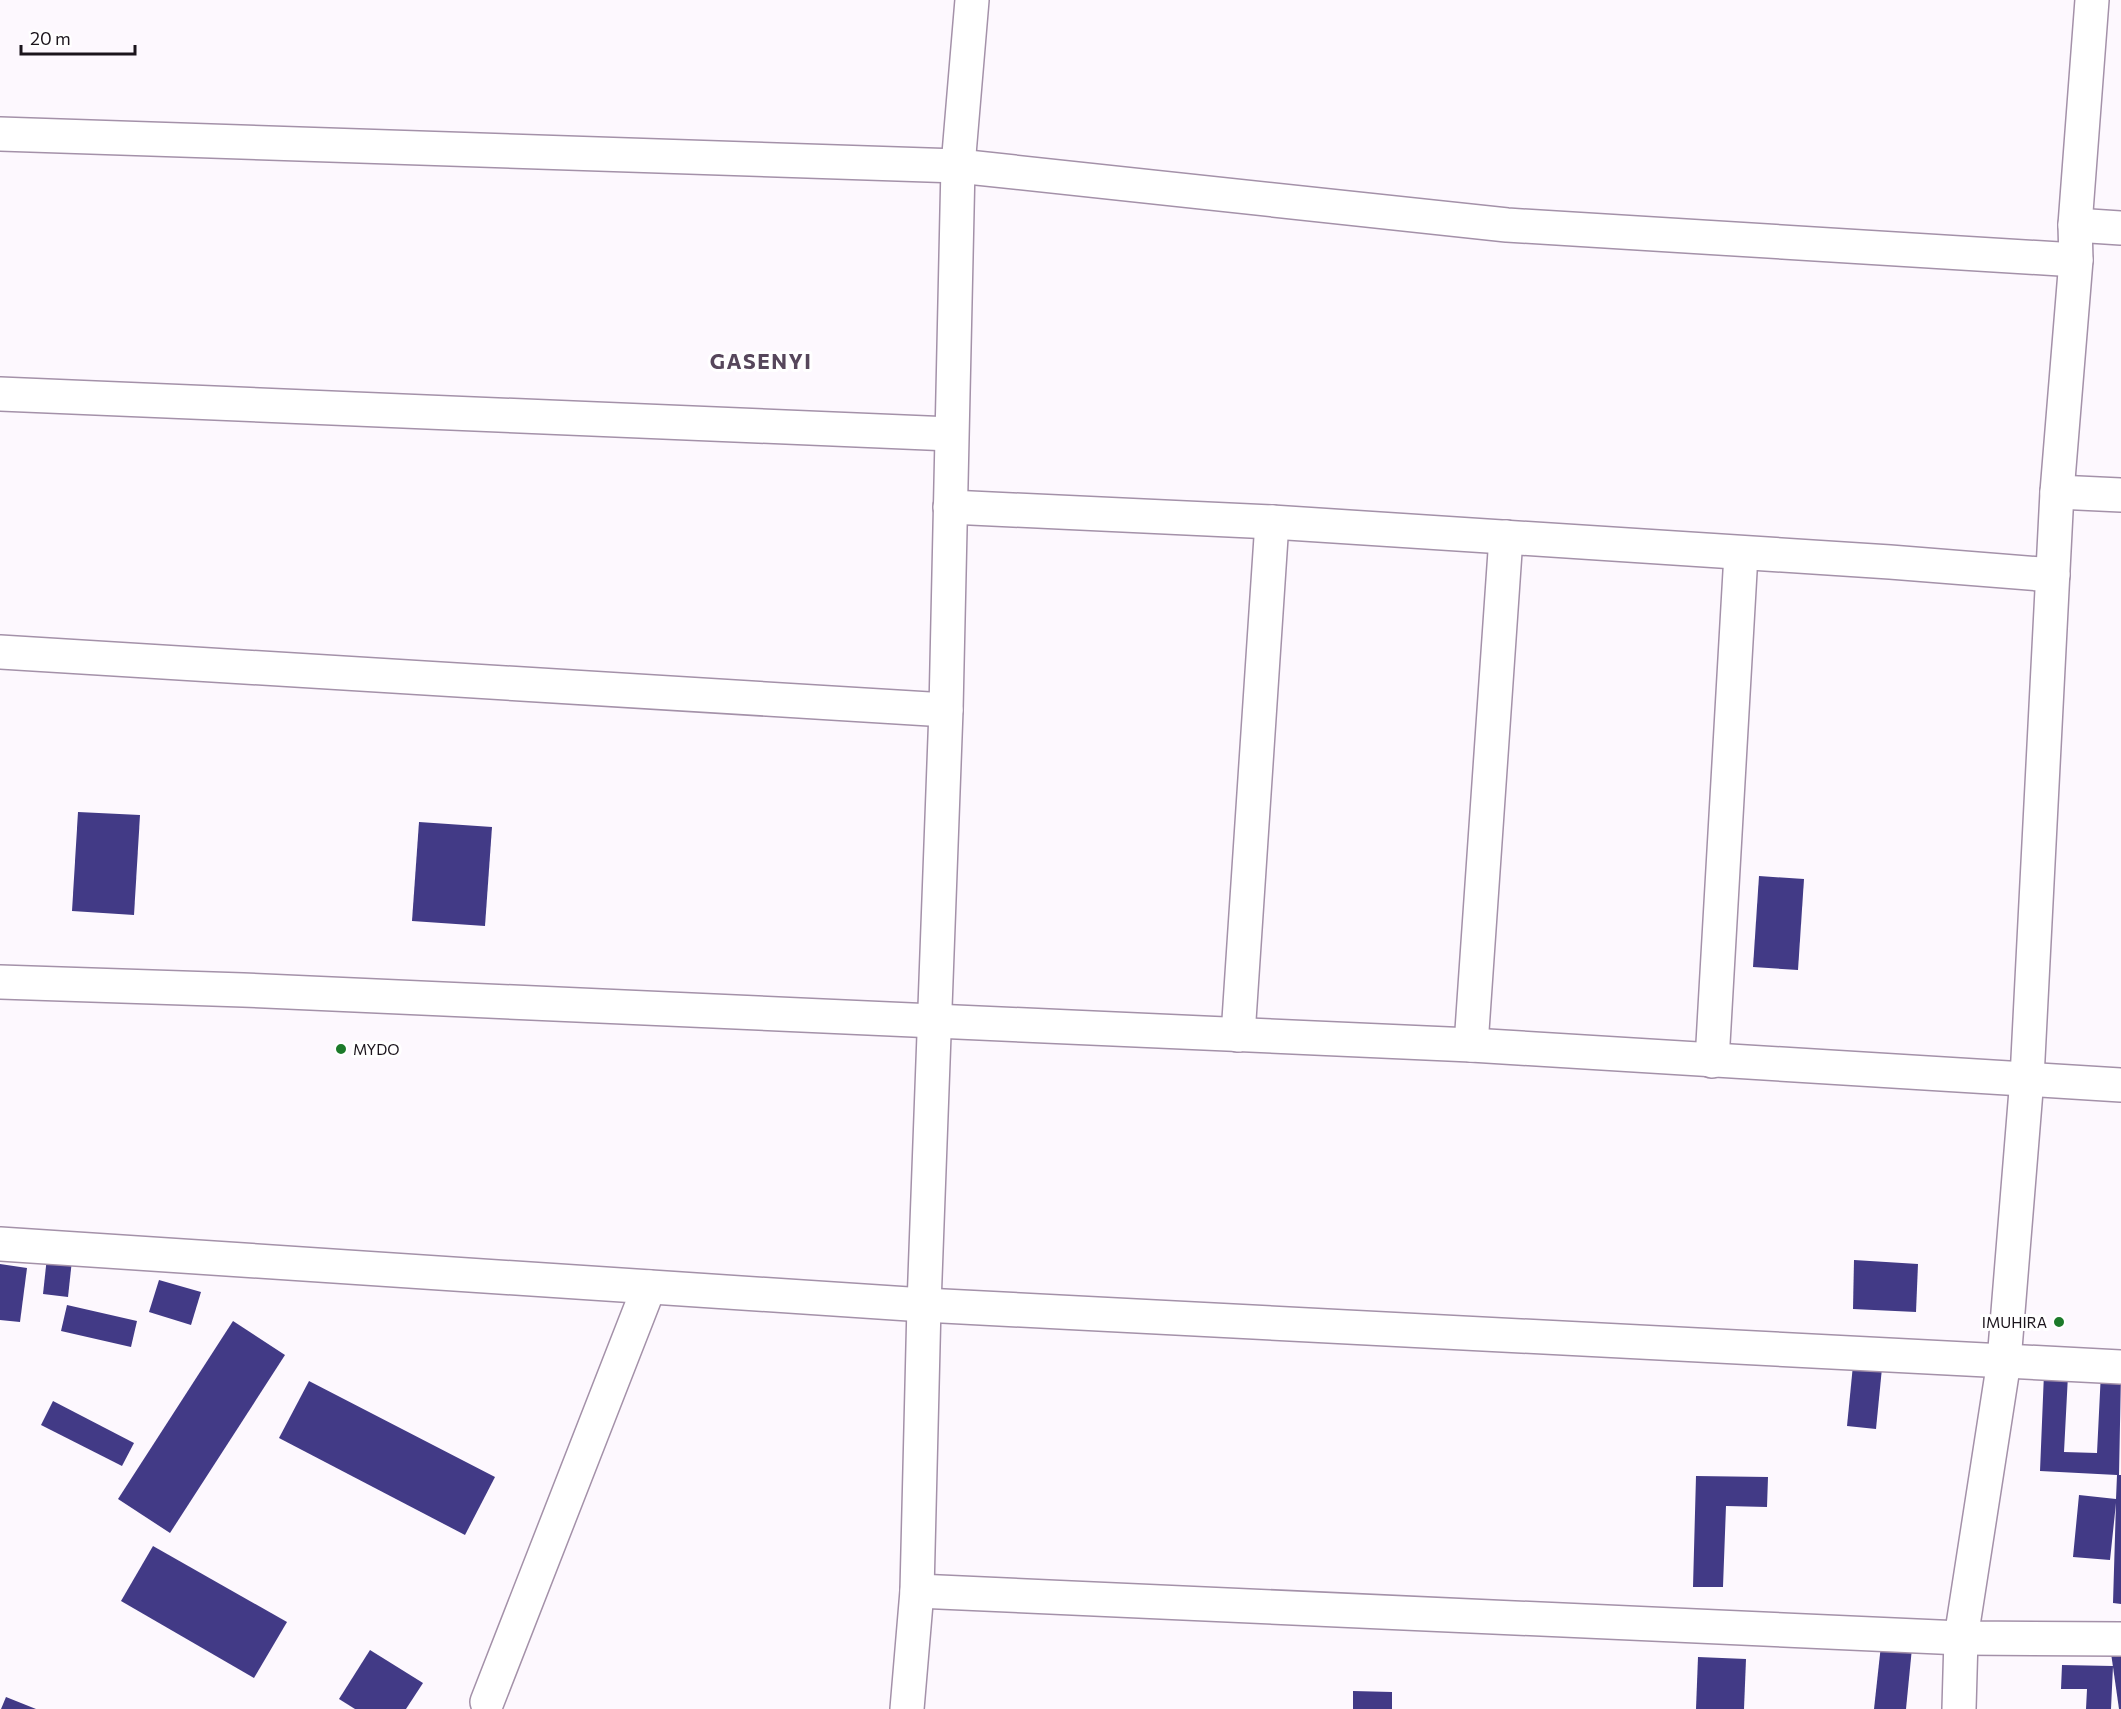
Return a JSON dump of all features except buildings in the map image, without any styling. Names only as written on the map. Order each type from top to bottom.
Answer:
[{"type":"street","points":[[908,1709],[917,1591],[924,1305],[946,710],[958,166],[972,0]]},
{"type":"street","points":[[1959,1709],[1961,1638],[2004,1360],[2027,1078],[2057,492],[2076,260],[2075,225],[2092,0]]},
{"type":"street","points":[[0,134],[958,166],[1507,225],[2076,260]]},
{"type":"street","points":[[2075,225],[2121,228]]},
{"type":"street","points":[[0,394],[951,434]]},
{"type":"street","points":[[2057,492],[2121,495]]},
{"type":"street","points":[[950,507],[1272,522],[1890,562],[2053,575]]},
{"type":"street","points":[[1238,1035],[1272,522]]},
{"type":"street","points":[[1471,1045],[1506,537]]},
{"type":"street","points":[[1712,1060],[1741,554]]},
{"type":"street","points":[[0,652],[946,710]]},
{"type":"street","points":[[0,982],[255,991],[1471,1045],[2121,1085]]},
{"type":"street","points":[[0,1244],[924,1305],[2121,1367]]},
{"type":"street","points":[[487,1702],[649,1287]]},
{"type":"street","points":[[917,1591],[1961,1638],[2121,1639]]},
{"type":"place","name":"MYDO","points":[[341,1049]]},
{"type":"place","name":"IMUHIRA","points":[[2059,1322]]},
{"type":"district","name":"GASENYI","points":[[761,360]]}]
